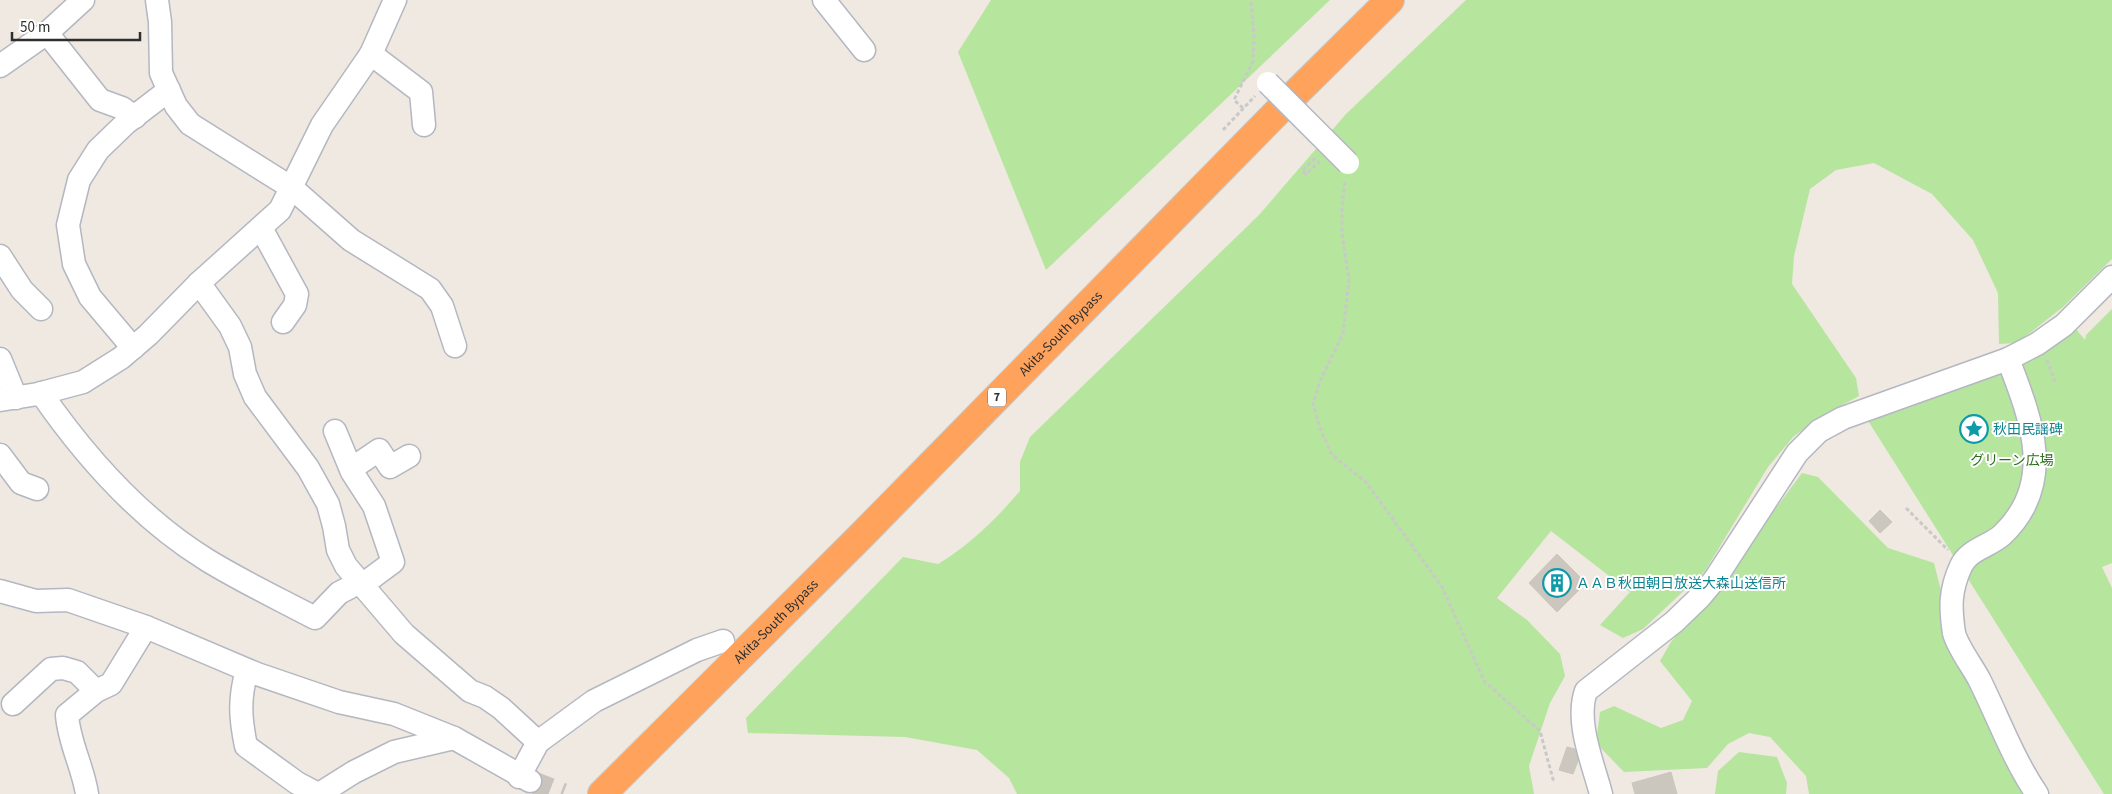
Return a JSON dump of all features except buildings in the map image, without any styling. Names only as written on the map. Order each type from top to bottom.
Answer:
[{"type":"highway","name":"Akita-South Bypass","points":[[602,794],[860,537],[1283,106],[1390,0]]},
{"type":"street","points":[[157,0],[160,22],[161,73],[176,106],[190,124],[292,188],[351,240],[430,289],[442,306],[455,346]]},
{"type":"street","points":[[0,359],[8,399],[42,393],[83,382],[121,358],[148,336],[199,284],[280,210],[322,125],[371,54],[394,0]]},
{"type":"street","points":[[824,0],[864,50]]},
{"type":"street","points":[[0,66],[47,33],[80,1]]},
{"type":"street","points":[[47,33],[100,100],[122,108],[135,116]]},
{"type":"street","points":[[371,54],[421,92],[424,125]]},
{"type":"street","points":[[1268,83],[1332,156]]},
{"type":"street","points":[[133,348],[90,297],[74,264],[68,225],[79,180],[98,150],[135,116],[168,90]]},
{"type":"street","points":[[261,228],[297,294],[296,305],[284,322]]},
{"type":"street","points":[[0,256],[22,290],[41,309]]},
{"type":"street","points":[[1601,794],[1583,725],[1582,701],[1586,691],[1674,622],[1700,598],[1715,579],[1797,452],[1819,431],[1843,418],[2008,359],[2041,342],[2064,325],[2112,277]]},
{"type":"street","points":[[199,284],[230,326],[240,346],[245,374],[255,397],[308,468],[328,504],[338,550],[346,566],[404,634],[470,691],[485,697],[501,708],[538,742]]},
{"type":"street","points":[[2008,359],[2032,429],[2036,470],[2027,504],[2002,535],[1974,552],[1961,564],[1950,599],[1954,635],[2037,794]]},
{"type":"street","points":[[42,393],[70,435],[126,498],[161,528],[207,560],[315,618],[339,593],[361,583],[393,562],[374,506],[351,468],[335,431]]},
{"type":"street","points":[[351,468],[380,450],[390,467],[410,456]]},
{"type":"street","points":[[3,465],[22,483],[37,489]]},
{"type":"street","points":[[0,571],[3,592],[36,601],[68,600],[146,627],[247,670],[340,702],[394,714],[454,738],[525,779],[538,742],[594,701],[697,650],[723,641]]},
{"type":"street","points":[[87,794],[85,780],[68,728],[67,715],[96,691],[111,684],[146,627]]},
{"type":"street","points":[[13,704],[50,669],[63,668],[77,672],[96,691]]},
{"type":"street","points":[[247,670],[243,684],[240,717],[246,746],[296,783],[318,794],[354,772],[394,752],[454,738]]},
{"type":"path","points":[[1243,108],[1234,100],[1253,61],[1252,0]]},
{"type":"path","points":[[1223,130],[1268,83]]},
{"type":"path","points":[[1332,156],[1306,174],[1302,170],[1332,156]]},
{"type":"path","points":[[1332,156],[1342,208],[1342,233],[1349,280],[1343,334],[1320,381],[1313,404],[1320,428],[1332,455],[1366,482],[1442,587],[1484,680],[1540,731],[1554,783]]},
{"type":"path","points":[[2041,342],[2056,385]]},
{"type":"path","points":[[1906,508],[1961,564]]},
{"type":"green space","points":[[991,0],[1330,0],[1046,270],[958,52]]},
{"type":"green space","points":[[1466,0],[2112,0],[2112,259],[2063,307],[2017,343],[1999,344],[1998,293],[1973,240],[1932,194],[1874,163],[1836,170],[1810,189],[1794,256],[1792,284],[1856,378],[1859,396],[1831,411],[1794,436],[1768,467],[1705,571],[1643,629],[1623,638],[1600,625],[1630,592],[1551,531],[1497,598],[1527,620],[1560,654],[1565,676],[1550,703],[1529,766],[1534,794],[1017,794],[1009,778],[977,750],[905,737],[748,733],[746,718],[903,557],[938,564],[972,540],[992,522],[1020,491],[1020,462],[1030,437],[1259,215],[1346,114]]},
{"type":"green space","name":"グリーン広場","points":[[2112,309],[2112,563],[2102,567],[2112,588],[2112,794],[2104,794],[1865,416],[2072,324],[2085,340],[2086,335]]},
{"type":"green space","points":[[1802,473],[1818,477],[1888,548],[1934,563],[1959,662],[2027,794],[1809,794],[1806,776],[1770,737],[1749,733],[1728,744],[1707,768],[1624,772],[1596,743],[1600,712],[1614,706],[1661,728],[1683,720],[1692,701],[1660,661],[1671,642],[1746,549]]},
{"type":"green space","points":[[1739,752],[1777,757],[1787,783],[1786,794],[1715,794],[1718,771]]},
{"type":"tunnel","points":[[530,781],[563,794]]},
{"type":"place","name":"秋田民謡碑","points":[[1974,429]]},
{"type":"place","name":"ＡＡＢ秋田朝日放送大森山送信所","points":[[1557,583]]}]
